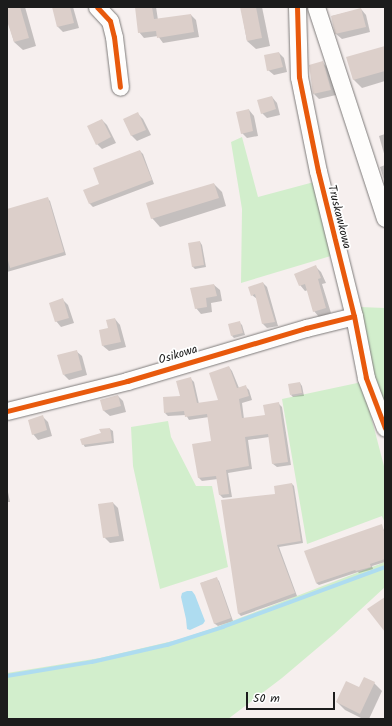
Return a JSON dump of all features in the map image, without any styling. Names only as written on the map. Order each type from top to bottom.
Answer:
[{"type":"street","points":[[97,7],[110,21],[114,37],[120,87]]},
{"type":"street","name":"Truskawkowa","points":[[297,7],[299,77],[318,171],[354,316],[366,378],[385,428]]},
{"type":"street","points":[[316,7],[385,218]]},
{"type":"street","name":"Osikowa","points":[[7,411],[127,381],[306,328],[354,316]]},
{"type":"green space","points":[[242,137],[258,197],[314,182],[334,255],[241,283],[242,209],[231,142]]},
{"type":"green space","points":[[360,307],[385,308],[385,409],[376,385]]},
{"type":"green space","points":[[362,382],[385,470],[385,523],[382,516],[307,544],[282,399]]},
{"type":"green space","points":[[168,421],[171,437],[196,486],[212,486],[228,567],[160,589],[133,466],[131,427]]},
{"type":"green space","points":[[385,562],[385,587],[334,634],[282,678],[228,719],[7,719],[7,673],[100,658],[177,640],[214,628]]},
{"type":"water","points":[[192,591],[195,595],[205,621],[203,624],[190,630],[187,629],[181,597],[182,593]]},
{"type":"building","points":[[7,7],[20,7],[29,38],[14,42],[7,21]]},
{"type":"building","points":[[52,7],[70,7],[74,23],[57,27]]},
{"type":"building","points":[[135,7],[152,7],[154,19],[191,14],[194,32],[157,38],[156,31],[138,33]]},
{"type":"building","points":[[240,7],[256,7],[262,38],[247,41]]},
{"type":"building","points":[[361,8],[366,27],[335,34],[331,16]]},
{"type":"building","points":[[385,46],[385,71],[353,80],[346,57]]},
{"type":"building","points":[[279,52],[283,67],[267,71],[264,55]]},
{"type":"building","points":[[323,61],[331,90],[313,94],[309,65]]},
{"type":"building","points":[[272,96],[276,109],[261,114],[257,100]]},
{"type":"building","points":[[249,109],[253,131],[241,134],[236,112]]},
{"type":"building","points":[[138,112],[146,130],[131,136],[123,119]]},
{"type":"building","points":[[102,119],[111,137],[96,145],[87,126]]},
{"type":"building","points":[[140,150],[152,180],[89,204],[83,190],[99,184],[93,168]]},
{"type":"building","points":[[214,183],[219,198],[151,219],[146,203]]},
{"type":"building","points":[[48,197],[64,252],[10,268],[7,257],[7,209]]},
{"type":"building","points":[[200,241],[204,265],[192,267],[188,243]]},
{"type":"building","points":[[316,265],[321,278],[318,279],[326,308],[313,312],[305,284],[299,286],[294,274]]},
{"type":"building","points":[[263,282],[275,322],[262,324],[255,294],[251,296],[248,287]]},
{"type":"building","points":[[214,284],[217,296],[206,298],[207,307],[195,309],[190,288]]},
{"type":"building","points":[[63,298],[69,318],[55,322],[49,303]]},
{"type":"building","points":[[115,318],[121,342],[102,346],[99,330],[108,328],[106,320]]},
{"type":"building","points":[[240,321],[243,333],[231,336],[228,324]]},
{"type":"building","points":[[77,350],[82,370],[63,375],[57,355]]},
{"type":"building","points":[[229,366],[237,388],[246,385],[249,396],[239,399],[242,418],[265,415],[263,405],[279,402],[288,462],[272,464],[268,434],[245,437],[249,466],[226,470],[229,494],[219,495],[216,476],[198,478],[192,444],[211,441],[207,414],[185,417],[184,411],[164,413],[163,397],[180,396],[176,381],[191,377],[197,403],[218,400],[209,373]]},
{"type":"building","points":[[300,382],[302,393],[290,395],[288,384]]},
{"type":"building","points":[[118,395],[121,406],[103,411],[100,400]]},
{"type":"building","points":[[43,415],[47,430],[32,435],[28,420]]},
{"type":"building","points":[[110,428],[112,441],[82,445],[80,439],[101,433],[99,429]]},
{"type":"building","points":[[292,483],[301,541],[277,545],[295,593],[238,614],[221,500],[275,494],[274,486]]},
{"type":"building","points":[[113,502],[119,536],[103,538],[98,504]]},
{"type":"building","points":[[382,524],[385,535],[385,559],[370,564],[371,567],[355,570],[316,583],[304,551]]},
{"type":"building","points":[[217,577],[231,618],[214,624],[200,583]]},
{"type":"building","points":[[385,597],[385,632],[367,609]]},
{"type":"building","points":[[364,677],[375,682],[360,714],[336,702],[346,681],[359,687]]},
{"type":"waterway","points":[[7,676],[92,662],[167,645],[223,627],[385,567]]},
{"type":"cycle path","points":[[97,7],[110,21],[114,37],[120,87]]},
{"type":"cycle path","points":[[297,7],[299,77],[318,171],[354,316],[366,378],[385,428]]},
{"type":"cycle path","points":[[7,411],[127,381],[306,328],[354,316]]}]
